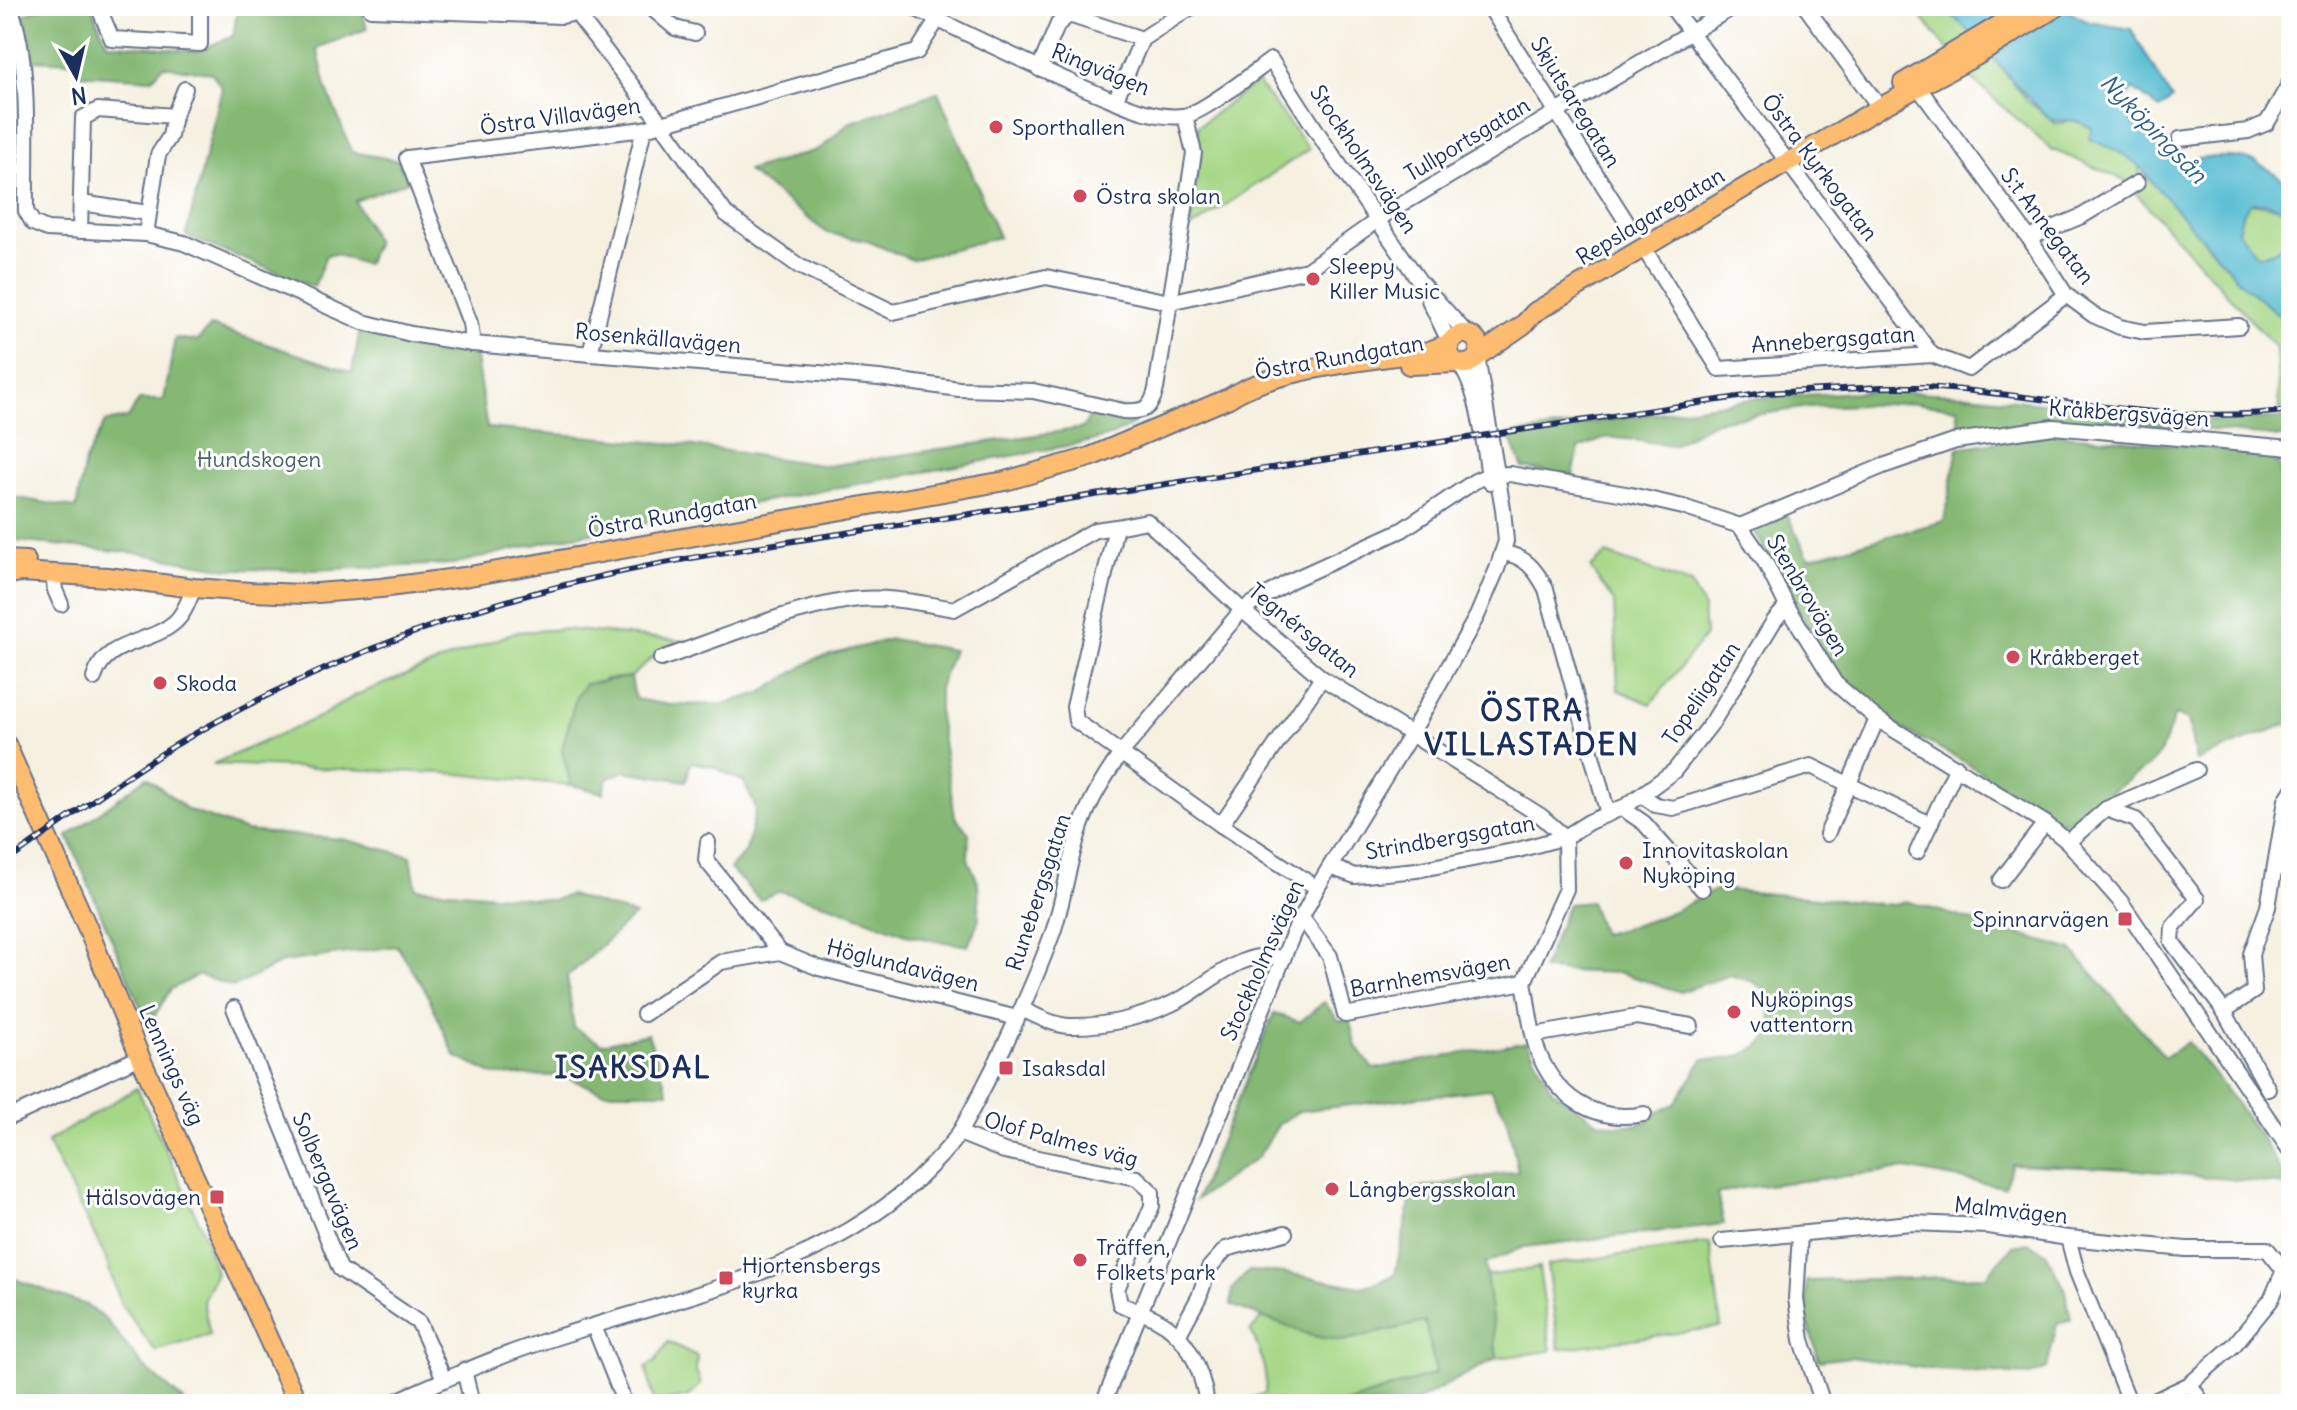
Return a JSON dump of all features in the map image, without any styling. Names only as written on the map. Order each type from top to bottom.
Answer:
[{"type":"main road","points":[[1972,50],[2031,6]]},
{"type":"main road","points":[[1972,50],[2058,6]]},
{"type":"main road","name":"Repslagaregatan","points":[[1466,345],[1523,325],[1535,312],[1972,50]]},
{"type":"main road","name":"Repslagaregatan","points":[[1788,161],[1875,101],[1917,82]]},
{"type":"main road","points":[[1458,363],[1450,356],[1466,345]]},
{"type":"main road","name":"Östra Rundgatan","points":[[6,575],[20,572],[108,577],[194,588],[304,594],[464,577],[1005,481],[1090,457],[1229,398],[1243,388],[1274,378],[1466,345]]},
{"type":"main road","name":"Östra Rundgatan","points":[[1229,398],[1248,397],[1395,367],[1458,363]]},
{"type":"main road","name":"Östra Rundgatan","points":[[6,563],[26,561],[73,565],[108,577]]},
{"type":"main road","points":[[6,583],[53,575]]},
{"type":"main road","name":"Lennings väg","points":[[6,744],[88,929],[140,1057],[298,1404]]},
{"type":"street","name":"Rosenkällavägen","points":[[10,6],[19,32],[23,60],[26,211],[33,223],[47,229],[146,234],[184,243],[363,322],[473,344],[879,378],[959,389],[1033,391],[1078,403],[1135,412],[1153,402],[1170,302]]},
{"type":"street","points":[[98,6],[112,39],[200,44],[200,6]]},
{"type":"street","points":[[649,6],[675,28],[695,33]]},
{"type":"street","name":"Ringvägen","points":[[910,6],[1039,69],[1115,101],[1162,115],[1185,116]]},
{"type":"street","points":[[1115,101],[1142,39],[1193,6]]},
{"type":"street","name":"Skjutsaregatan","points":[[1489,6],[1626,221]]},
{"type":"street","name":"Östra Kyrkogatan","points":[[1671,6],[1932,355]]},
{"type":"street","name":"Tullportsgatan","points":[[1170,302],[1307,270],[1379,219],[1735,6]]},
{"type":"street","points":[[1805,6],[1875,101]]},
{"type":"street","points":[[370,7],[562,16],[579,10],[726,214],[799,266],[893,312],[1046,277],[1170,302],[1194,153],[1185,116]]},
{"type":"street","points":[[1039,69],[1058,24],[1069,15],[1142,39]]},
{"type":"street","name":"Östra Villavägen","points":[[473,344],[470,323],[407,158],[644,129],[917,52],[938,19]]},
{"type":"street","name":"Stockholmsvägen","points":[[1103,1404],[1302,918],[1477,616],[1489,594],[1502,553],[1494,475],[1466,345],[1445,333],[1420,282],[1271,60],[1199,110],[1185,116]]},
{"type":"street","points":[[2180,139],[2248,131],[2267,123],[2291,81]]},
{"type":"street","name":"S:t Annegatan","points":[[1917,82],[2066,295],[2098,318],[2145,332],[2239,326]]},
{"type":"street","points":[[146,234],[158,155],[170,136],[185,89]]},
{"type":"street","points":[[80,231],[83,118],[98,110],[174,116]]},
{"type":"street","points":[[590,354],[644,129]]},
{"type":"street","points":[[2029,238],[2082,216],[2137,183]]},
{"type":"street","points":[[81,203],[148,213]]},
{"type":"street","name":"Annebergsgatan","points":[[1643,247],[1719,369],[1932,355],[1969,369],[2066,295]]},
{"type":"street","name":"Stockholmsvägen","points":[[1458,363],[1467,374],[1494,475]]},
{"type":"street","name":"Kråkbergsvägen","points":[[1740,526],[1883,466],[1956,441],[2053,427],[2291,448]]},
{"type":"street","name":"Stenbrovägen","points":[[1494,475],[1631,495],[1683,507],[1740,526],[1765,562],[1787,606],[1835,683],[1877,719],[2045,823],[2068,842],[2121,902],[2291,1152]]},
{"type":"street","name":"Runebergsgatan","points":[[390,1404],[464,1370],[761,1272],[817,1246],[901,1197],[959,1133],[1020,1014],[1053,930],[1083,821],[1105,775],[1122,752],[1242,610],[1290,581],[1402,530],[1475,481],[1494,475]]},
{"type":"street","name":"Tegnérsgatan","points":[[1116,527],[1147,521],[1242,610],[1322,678],[1541,816],[1565,837]]},
{"type":"street","points":[[661,659],[789,616],[851,600],[901,599],[954,609],[1095,530],[1116,527],[1074,712],[1079,725],[1317,888]]},
{"type":"street","points":[[1502,553],[1512,554],[1529,563],[1546,589],[1615,811],[1644,823],[1702,889]]},
{"type":"street","points":[[53,575],[61,604]]},
{"type":"street","points":[[94,678],[98,665],[110,652],[172,625],[181,616],[194,588]]},
{"type":"street","name":"Topeliigatan","points":[[1643,796],[1674,771],[1712,723],[1774,621],[1787,606]]},
{"type":"street","points":[[1221,825],[1322,678]]},
{"type":"street","points":[[1827,834],[1877,719]]},
{"type":"street","points":[[1643,796],[1656,805],[1673,808],[1811,766],[1930,824]]},
{"type":"street","points":[[1917,852],[1957,767]]},
{"type":"street","points":[[2068,842],[2106,809],[2196,770]]},
{"type":"street","points":[[2224,1011],[2254,991],[2251,954],[2268,907],[2286,800],[2291,792]]},
{"type":"street","name":"Strindbergsgatan","points":[[1330,867],[1355,876],[1417,870],[1518,850],[1565,837],[1643,796]]},
{"type":"street","points":[[2106,809],[2136,820],[2197,899],[2173,927],[2172,942],[2224,1011],[2268,1089]]},
{"type":"street","points":[[2001,880],[2045,823]]},
{"type":"street","name":"Barnhemsvägen","points":[[1302,918],[1330,956],[1345,1015],[1524,982],[1566,889],[1565,837]]},
{"type":"street","name":"Höglundavägen","points":[[708,842],[706,860],[780,952],[819,968],[1066,1026],[1126,1020],[1179,1000],[1245,960],[1262,955],[1283,959]]},
{"type":"street","points":[[644,1014],[721,962],[780,952]]},
{"type":"street","points":[[1524,982],[1537,1048],[1560,1089],[1597,1114],[1625,1118],[1644,1114]]},
{"type":"street","name":"Solbergavägen","points":[[234,1008],[340,1269],[419,1323],[444,1379]]},
{"type":"street","points":[[1534,1035],[1637,1017],[1691,1026]]},
{"type":"street","points":[[6,1119],[140,1057]]},
{"type":"street","name":"Olof Palmes väg","points":[[959,1133],[1004,1151],[1137,1178],[1152,1192],[1152,1206],[1117,1289],[1120,1304],[1139,1313]]},
{"type":"street","name":"Malmvägen","points":[[1722,1241],[1911,1223],[1988,1226],[2068,1238],[2186,1249],[2267,1249],[2284,1270],[2271,1300],[2234,1345],[2190,1384]]},
{"type":"street","points":[[1179,1334],[1199,1297],[1209,1268],[1226,1249],[1285,1233]]},
{"type":"street","points":[[1800,1234],[1796,1299],[1802,1340],[1823,1404]]},
{"type":"street","points":[[2068,1238],[2077,1272],[2130,1404]]},
{"type":"street","points":[[1139,1313],[1156,1319],[1179,1334],[1198,1368],[1207,1404]]},
{"type":"street","points":[[594,1326],[625,1404]]},
{"type":"street","points":[[464,1370],[472,1404]]},
{"type":"street","points":[[2148,1404],[2190,1384],[2203,1404]]},
{"type":"green space","points":[[44,6],[91,6],[107,43],[197,51],[233,36],[238,6],[255,6],[275,13],[281,6],[361,6],[367,29],[317,48],[326,87],[352,152],[401,161],[408,181],[355,201],[376,242],[366,265],[335,254],[326,255],[314,287],[186,236],[222,88],[212,73],[163,66],[152,79],[79,74],[73,62],[32,60],[29,31],[23,15]]},
{"type":"green space","points":[[1912,6],[1942,6],[1970,30],[2027,100],[2056,124],[2073,120],[2092,128],[2090,139],[2124,153],[2140,165],[2139,173],[2150,180],[2244,286],[2291,325],[2291,407],[2279,409],[2276,348],[2124,180],[2051,149],[1972,79]]},
{"type":"green space","points":[[1257,82],[1309,149],[1190,229],[1200,152],[1197,127]]},
{"type":"green space","points":[[938,92],[999,237],[912,260],[867,241],[827,233],[747,171],[820,149],[849,123]]},
{"type":"green space","points":[[2250,203],[2282,208],[2291,224],[2281,248],[2257,256],[2237,231],[2242,214]]},
{"type":"green space","name":"Hundskogen","points":[[211,326],[352,372],[360,329],[475,352],[487,428],[687,445],[827,466],[1083,428],[1095,407],[1125,409],[1134,424],[1113,435],[1088,442],[563,538],[453,564],[310,570],[227,569],[137,553],[6,540],[6,496],[76,508],[85,461],[105,422],[128,418],[139,400],[164,400],[175,338],[197,341]]},
{"type":"green space","points":[[1880,391],[1960,394],[2197,420],[2291,418],[2291,438],[2105,420],[2053,422],[1960,433],[1957,408],[1915,403],[1808,407],[1716,421],[1673,445],[1609,437],[1579,448],[1573,476],[1523,468],[1509,435],[1765,397]]},
{"type":"green space","points":[[2051,434],[2268,456],[2280,467],[2282,500],[2291,507],[2291,722],[2196,761],[2188,720],[2175,715],[2161,751],[2150,765],[2066,823],[2027,804],[1966,763],[1897,726],[1876,711],[1838,672],[1822,649],[1753,529],[1786,513],[1809,558],[1944,521],[1958,448]]},
{"type":"green space","points":[[1606,554],[1691,584],[1703,607],[1705,636],[1651,704],[1618,690],[1614,602],[1590,568]]},
{"type":"green space","points":[[565,629],[685,641],[654,656],[631,677],[605,679],[562,749],[571,785],[447,773],[213,764],[321,716],[356,695],[515,632]]},
{"type":"green space","points":[[891,639],[953,650],[939,688],[939,716],[955,817],[969,833],[968,859],[978,882],[979,919],[968,946],[911,936],[835,907],[779,891],[760,900],[730,869],[746,851],[756,808],[744,782],[714,767],[691,762],[686,781],[624,771],[607,779],[603,793],[571,785],[562,749],[576,697],[585,684],[631,677],[635,699],[670,705],[723,704],[761,693],[815,659]]},
{"type":"green space","points":[[147,777],[188,810],[246,831],[342,839],[411,856],[416,888],[551,900],[570,895],[635,915],[567,977],[574,1028],[602,1044],[648,1034],[668,1092],[603,1092],[563,1076],[494,1075],[455,1056],[426,991],[397,946],[283,962],[234,987],[199,975],[171,989],[154,1017],[140,1006],[68,836]]},
{"type":"green space","points":[[1717,889],[1894,905],[1906,901],[2072,950],[2165,1057],[2188,1042],[2258,1134],[2281,1171],[2285,1185],[2129,1169],[2012,1164],[2004,1187],[1906,1169],[1741,1188],[1717,1194],[1724,1224],[1524,1247],[1485,1264],[1497,1358],[1411,1404],[1343,1404],[1436,1373],[1425,1322],[1342,1341],[1312,1336],[1231,1305],[1232,1289],[1249,1271],[1286,1273],[1361,1287],[1380,1282],[1395,1274],[1413,1189],[1518,1171],[1506,1115],[1490,1089],[1299,1111],[1279,1124],[1258,1157],[1196,1200],[1274,1013],[1300,1022],[1324,1002],[1338,1020],[1350,1021],[1355,1044],[1373,1069],[1527,1042],[1552,1090],[1598,1122],[1634,1125],[1675,1104],[1703,1059],[1742,1055],[1774,1033],[1766,990],[1751,981],[1730,975],[1680,992],[1621,973],[1542,970],[1568,904],[1590,902],[1602,934],[1661,916]]},
{"type":"green space","points":[[137,1088],[200,1224],[216,1273],[203,1301],[210,1335],[155,1351],[121,1304],[104,1254],[47,1142]]},
{"type":"green space","points":[[1710,1243],[1721,1327],[1559,1349],[1547,1265]]},
{"type":"green space","points":[[2028,1243],[2046,1253],[2064,1287],[2071,1319],[2057,1324],[2047,1368],[2030,1375],[1936,1370],[1850,1357],[1819,1361],[1806,1317],[1806,1281],[1986,1276],[2013,1246]]},
{"type":"green space","points":[[1539,1268],[1551,1351],[1497,1358],[1485,1276]]},
{"type":"green space","points":[[6,1276],[86,1305],[105,1319],[143,1366],[187,1404],[6,1404]]},
{"type":"green space","points":[[1263,1317],[1342,1341],[1425,1322],[1437,1373],[1343,1404],[1239,1404],[1265,1393],[1264,1369],[1251,1331]]},
{"type":"green space","points":[[668,1342],[697,1356],[696,1370],[701,1385],[688,1396],[655,1404],[646,1367],[656,1360]]},
{"type":"water","points":[[1942,6],[2058,6],[2089,22],[2131,29],[2172,99],[2160,109],[2133,89],[2125,100],[2132,122],[2181,161],[2240,158],[2264,166],[2291,187],[2291,224],[2291,249],[2287,272],[2291,275],[2291,325],[2244,286],[2137,165],[2115,150],[2089,139],[2092,128],[2073,120],[2053,121]],"holes":[[[2250,203],[2266,203],[2282,208],[2291,224],[2281,248],[2257,256],[2238,231],[2242,214]]]},
{"type":"railway","points":[[6,862],[174,746],[236,711],[301,680],[434,625],[500,603],[634,569],[771,544],[1765,393],[1925,387],[2200,415],[2291,410]]},
{"type":"place","name":"Sporthallen","points":[[996,127]]},
{"type":"place","name":"Östra skolan","points":[[1080,196]]},
{"type":"place","name":"Sleepy Killer Music","points":[[1313,279]]},
{"type":"place","name":"Kråkberget","points":[[2013,657]]},
{"type":"place","name":"Skoda","points":[[160,683]]},
{"type":"place","name":"Innovitaskolan Nyköping","points":[[1626,863]]},
{"type":"place","name":"Spinnarvägen","points":[[2125,919]]},
{"type":"place","name":"Nyköpings vattentorn","points":[[1734,1012]]},
{"type":"place","name":"Isaksdal","points":[[1006,1068]]},
{"type":"place","name":"Långbergsskolan","points":[[1332,1189]]},
{"type":"place","name":"Hälsovägen","points":[[217,1197]]},
{"type":"place","name":"Träffen, Folkets park","points":[[1080,1260]]},
{"type":"place","name":"Hjortensbergs kyrka","points":[[726,1278]]},
{"type":"district","name":"ÖSTRA VILLASTADEN","points":[[1532,727]]},
{"type":"district","name":"ISAKSDAL","points":[[633,1067]]},
{"type":"water label","name":"Nyköpingsån","points":[[2154,128]]}]
